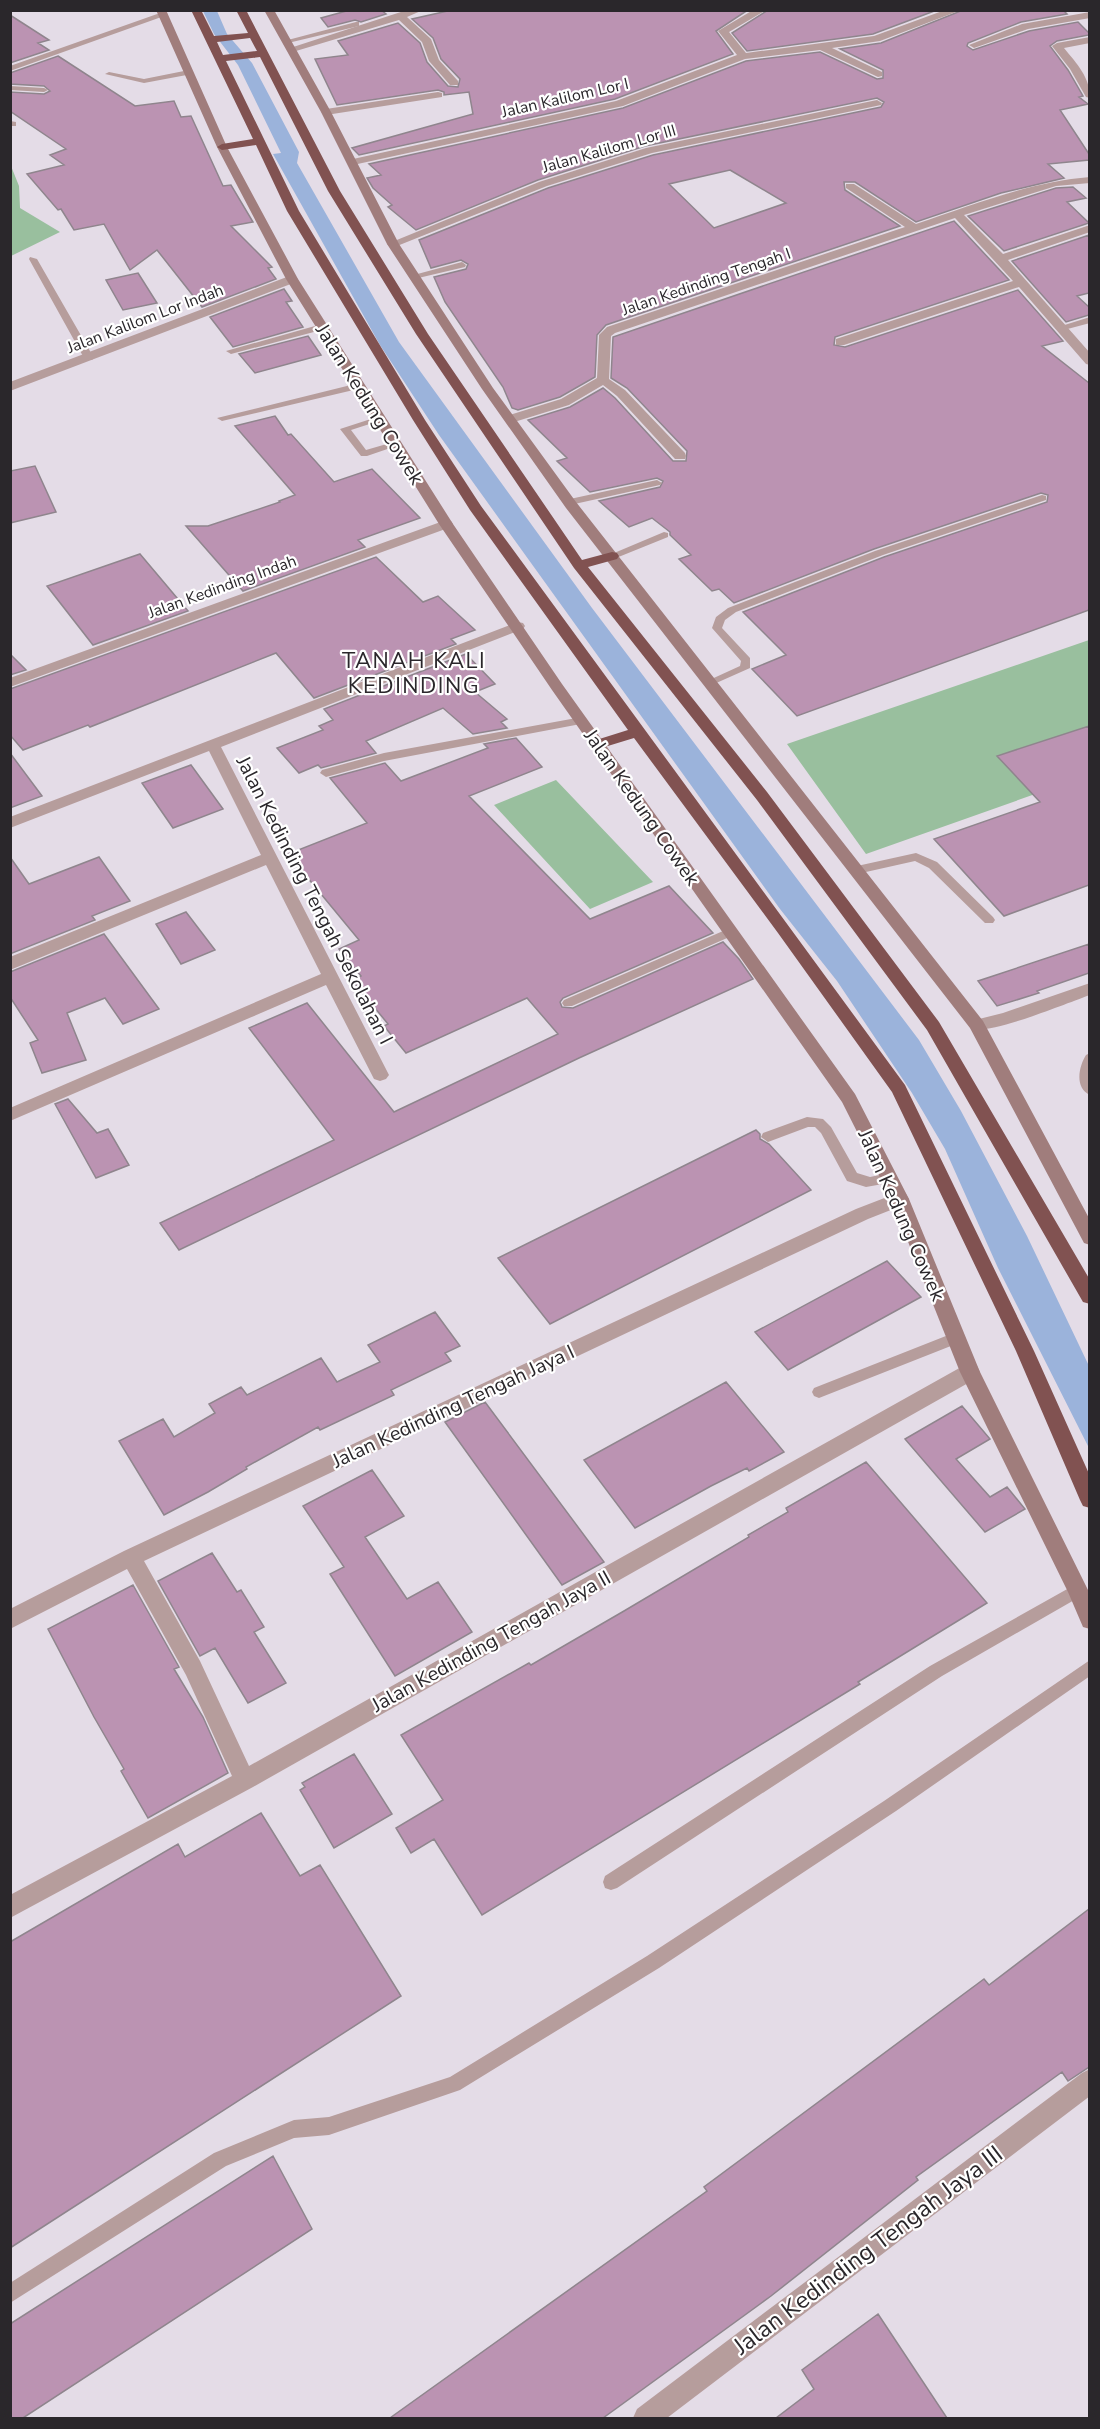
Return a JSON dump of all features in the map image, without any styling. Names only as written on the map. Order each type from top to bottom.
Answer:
[{"type":"highway","name":"Jalan Kedung Cowek","points":[[196,10],[214,40],[258,141],[293,211],[462,487],[637,732],[784,929],[899,1089],[1025,1352],[1089,1500]]},
{"type":"highway","points":[[241,10],[253,35],[255,54],[334,191],[422,334],[579,565],[762,796],[933,1026],[1089,1297]]},
{"type":"highway","points":[[214,40],[253,35]]},
{"type":"highway","points":[[223,59],[255,54]]},
{"type":"highway","points":[[222,147],[258,141]]},
{"type":"highway","points":[[579,565],[612,556]]},
{"type":"highway","points":[[598,744],[637,732]]},
{"type":"main road","points":[[269,10],[326,112],[393,244],[488,389],[570,502],[977,1025],[1089,1238]]},
{"type":"main road","name":"Jalan Kedung Cowek","points":[[162,13],[222,147],[292,279],[446,524],[849,1099],[900,1199],[970,1372],[1078,1590],[1089,1620]]},
{"type":"street","points":[[290,45],[402,17],[418,10]]},
{"type":"street","points":[[743,56],[723,32],[760,10]]},
{"type":"street","name":"Jalan Kalilom Lor I","points":[[352,162],[619,104],[669,87],[743,56],[774,54],[876,39],[956,10]]},
{"type":"street","points":[[974,45],[1026,26],[1089,15]]},
{"type":"street","points":[[402,17],[427,41],[434,61],[454,83]]},
{"type":"street","points":[[1089,40],[1057,46],[1076,68],[1089,95]]},
{"type":"street","points":[[819,46],[878,75]]},
{"type":"street","points":[[1076,68],[1089,66]]},
{"type":"street","points":[[326,112],[438,95]]},
{"type":"street","name":"Jalan Kalilom Lor III","points":[[393,244],[543,184],[650,150],[877,103]]},
{"type":"street","name":"Jalan Kedinding Tengah I","points":[[603,380],[606,333],[1025,191],[1056,183],[1089,180]]},
{"type":"street","points":[[850,186],[914,228]]},
{"type":"street","points":[[958,215],[1001,259],[1089,361]]},
{"type":"street","points":[[1001,259],[1089,228]]},
{"type":"street","name":"Jalan Kalilom Lor Indah","points":[[10,387],[292,279]]},
{"type":"street","points":[[840,342],[1021,282]]},
{"type":"street","points":[[511,419],[566,402],[603,380],[621,393],[681,456]]},
{"type":"street","name":"Jalan Kedinding Indah","points":[[10,683],[446,524]]},
{"type":"street","points":[[10,823],[518,626]]},
{"type":"street","name":"Jalan Kedinding Tengah Sekolahan I","points":[[213,745],[381,1075]]},
{"type":"street","points":[[10,964],[269,858]]},
{"type":"street","points":[[10,1115],[330,977]]},
{"type":"street","points":[[977,1025],[1005,1018],[1089,989]]},
{"type":"street","name":"Jalan Kedinding Tengah Jaya I","points":[[10,1620],[131,1557],[851,1219],[900,1199]]},
{"type":"street","name":"Jalan Kedinding Tengah Jaya II","points":[[10,1907],[245,1780],[970,1372]]},
{"type":"street","points":[[131,1557],[193,1668],[245,1780]]},
{"type":"street","name":"Jalan Kedinding Tengah Jaya III","points":[[646,2418],[1089,2081]]},
{"type":"lane","points":[[10,69],[162,13]]},
{"type":"lane","points":[[290,45],[356,24]]},
{"type":"lane","points":[[109,74],[144,81],[189,72]]},
{"type":"lane","points":[[10,88],[44,90]]},
{"type":"lane","points":[[33,259],[89,358]]},
{"type":"lane","points":[[414,276],[462,266]]},
{"type":"lane","points":[[1060,328],[1089,320]]},
{"type":"lane","points":[[231,351],[322,327]]},
{"type":"lane","points":[[222,418],[359,386]]},
{"type":"lane","points":[[380,418],[345,429],[364,454],[397,444]]},
{"type":"lane","points":[[570,502],[657,483]]},
{"type":"lane","points":[[710,682],[745,668],[746,660],[717,628],[720,619],[732,610],[879,553],[1042,498]]},
{"type":"lane","points":[[612,556],[664,535]]},
{"type":"lane","points":[[326,773],[384,757],[582,721]]},
{"type":"lane","points":[[857,870],[916,857],[933,865],[989,920]]},
{"type":"lane","points":[[568,1003],[730,932]]},
{"type":"lane","points":[[1089,1058],[1084,1066],[1089,1090]]},
{"type":"lane","points":[[768,1137],[807,1122],[818,1122],[826,1130],[852,1177],[858,1181],[873,1183],[889,1179]]},
{"type":"lane","points":[[819,1392],[956,1338]]},
{"type":"lane","points":[[611,1882],[936,1671],[1078,1590]]},
{"type":"lane","points":[[10,2294],[220,2159],[294,2128],[329,2126],[454,2084],[653,1962],[890,1806],[1089,1667]]},
{"type":"green space","points":[[11,166],[19,186],[20,208],[60,232],[11,256]]},
{"type":"green space","points":[[1089,640],[1089,775],[866,854],[787,744]]},
{"type":"green space","points":[[556,780],[653,882],[590,909],[494,805]]},
{"type":"water","points":[[203,11],[217,11],[227,34],[252,63],[299,152],[297,163],[399,342],[592,608],[919,1040],[961,1111],[1027,1236],[1089,1366],[1089,1448],[998,1268],[945,1149],[912,1093],[837,981],[780,909],[439,435],[380,345],[273,154],[281,153],[238,65],[214,34]]},
{"type":"building","points":[[350,10],[381,10],[386,14],[361,22],[355,20],[328,27],[321,18]]},
{"type":"building","points":[[452,10],[748,10],[716,31],[733,54],[615,99],[359,155],[352,148],[473,114],[469,92],[444,95],[444,92],[438,90],[337,105],[315,59],[348,55],[338,41],[398,23],[420,43],[427,62],[448,86],[458,87],[460,79],[441,59],[433,38],[412,19]]},
{"type":"building","points":[[768,10],[937,10],[873,34],[747,51],[732,33]]},
{"type":"building","points":[[963,10],[1063,10],[1067,14],[1021,22],[968,43],[967,46],[973,50],[1029,31],[1078,22],[1089,35],[1057,41],[1050,46],[1068,70],[1083,96],[1079,97],[1088,104],[1060,110],[1089,154],[1089,160],[1048,164],[1064,178],[1001,193],[916,222],[855,182],[844,182],[845,190],[900,226],[606,325],[597,335],[595,377],[560,397],[518,410],[512,408],[503,387],[445,302],[434,277],[466,269],[468,264],[461,260],[431,268],[419,240],[548,188],[653,155],[881,107],[884,102],[877,98],[645,146],[538,180],[416,230],[388,207],[392,205],[373,188],[367,178],[381,175],[369,164],[623,108],[746,61],[820,52],[877,79],[883,78],[883,70],[840,49],[881,43]],"holes":[[[730,170],[786,203],[714,228],[669,184]]]},
{"type":"building","points":[[10,15],[49,40],[38,43],[49,50],[10,63]]},
{"type":"building","points":[[58,56],[135,106],[174,101],[181,117],[191,116],[223,186],[231,185],[253,222],[231,226],[272,267],[268,268],[276,279],[202,307],[157,250],[130,270],[104,224],[74,230],[61,209],[58,210],[27,174],[64,165],[50,155],[66,149],[10,111],[10,92],[44,94],[50,91],[44,86],[10,84],[10,73]]},
{"type":"building","points":[[1073,187],[1086,198],[1067,202],[1089,223],[1004,251],[968,216],[1056,188]]},
{"type":"building","points":[[954,221],[1009,280],[835,337],[834,345],[845,347],[1018,290],[1063,341],[1042,346],[1089,383],[1089,610],[797,716],[752,669],[786,655],[743,612],[884,557],[1047,502],[1048,495],[1041,493],[874,549],[734,603],[719,589],[712,591],[679,559],[691,555],[670,535],[670,532],[652,518],[629,527],[599,501],[660,487],[663,481],[657,478],[590,492],[557,461],[567,458],[528,420],[570,407],[603,388],[673,461],[686,461],[687,451],[627,388],[611,378],[613,337]]},
{"type":"building","points":[[1089,235],[1089,293],[1077,296],[1089,307],[1089,315],[1066,322],[1012,261]]},
{"type":"building","points":[[138,273],[157,303],[123,310],[106,280]]},
{"type":"building","points":[[284,289],[292,301],[286,302],[303,327],[233,347],[210,317]]},
{"type":"building","points":[[308,336],[321,355],[255,373],[239,354]]},
{"type":"building","points":[[275,416],[288,435],[291,434],[334,482],[372,469],[420,518],[358,540],[365,547],[243,591],[186,526],[208,526],[295,495],[235,426]]},
{"type":"building","points":[[35,466],[56,512],[10,523],[10,471]]},
{"type":"building","points":[[140,554],[188,611],[93,645],[47,586]]},
{"type":"building","points":[[376,557],[423,602],[438,596],[475,630],[451,639],[456,644],[314,698],[276,653],[90,727],[88,725],[23,750],[10,735],[10,689]]},
{"type":"building","points":[[10,654],[26,670],[10,675]]},
{"type":"building","points":[[466,654],[495,684],[475,692],[507,719],[501,722],[507,728],[473,734],[443,708],[366,741],[376,753],[321,768],[318,765],[299,773],[277,748],[323,730],[319,726],[333,720],[324,709]]},
{"type":"building","points":[[1089,726],[1089,885],[1004,916],[934,839],[1040,802],[997,756]]},
{"type":"building","points":[[516,738],[542,767],[469,796],[590,919],[669,886],[713,933],[563,998],[560,1002],[562,1007],[573,1008],[723,942],[753,979],[579,1058],[179,1250],[160,1223],[334,1140],[249,1028],[307,1003],[394,1112],[558,1034],[527,998],[406,1053],[384,1026],[388,1024],[352,980],[361,976],[339,949],[359,940],[288,854],[367,823],[330,778],[385,763],[401,781],[488,748],[484,744]]},
{"type":"building","points":[[10,753],[42,796],[10,808]]},
{"type":"building","points":[[191,765],[223,809],[173,828],[142,783]]},
{"type":"building","points":[[10,857],[29,884],[99,857],[130,901],[92,916],[95,920],[10,954]]},
{"type":"building","points":[[186,912],[215,950],[181,964],[156,924]]},
{"type":"building","points":[[104,934],[159,1009],[123,1024],[105,998],[67,1013],[86,1060],[42,1073],[30,1043],[38,1040],[10,997],[10,972]]},
{"type":"building","points":[[1089,944],[1089,973],[1037,991],[1039,993],[997,1006],[978,981]]},
{"type":"building","points":[[68,1099],[97,1133],[108,1129],[129,1165],[96,1178],[55,1104]]},
{"type":"building","points":[[756,1130],[760,1134],[760,1139],[769,1144],[811,1190],[550,1324],[498,1258]]},
{"type":"building","points":[[887,1261],[921,1297],[788,1370],[755,1332]]},
{"type":"building","points":[[435,1312],[460,1346],[445,1353],[451,1361],[391,1390],[394,1395],[320,1430],[318,1427],[246,1467],[247,1469],[208,1492],[164,1515],[119,1441],[163,1419],[174,1437],[215,1413],[209,1404],[241,1387],[247,1395],[321,1358],[337,1382],[380,1362],[368,1345]]},
{"type":"building","points":[[726,1382],[784,1452],[749,1471],[747,1468],[711,1486],[635,1528],[584,1460]]},
{"type":"building","points":[[485,1402],[604,1562],[562,1585],[445,1422]]},
{"type":"building","points":[[962,1406],[990,1439],[956,1459],[990,1497],[1007,1487],[1025,1509],[985,1532],[905,1439]]},
{"type":"building","points":[[866,1462],[987,1603],[858,1682],[860,1684],[482,1915],[434,1839],[411,1853],[396,1828],[443,1800],[401,1735],[529,1663],[531,1665],[624,1611],[749,1537],[748,1535],[788,1512],[786,1508]]},
{"type":"building","points":[[372,1470],[404,1516],[365,1537],[407,1599],[438,1582],[472,1632],[395,1676],[330,1574],[344,1567],[303,1506]]},
{"type":"building","points":[[212,1553],[237,1592],[241,1590],[264,1627],[254,1632],[286,1683],[248,1703],[215,1648],[200,1656],[158,1581]]},
{"type":"building","points":[[133,1585],[179,1667],[174,1669],[203,1717],[228,1773],[148,1818],[121,1771],[124,1769],[48,1629]]},
{"type":"building","points":[[354,1754],[392,1814],[334,1848],[300,1790],[305,1787],[302,1783]]},
{"type":"building","points":[[261,1813],[300,1876],[320,1865],[401,1996],[10,2248],[10,1942],[178,1844],[185,1857]]},
{"type":"building","points":[[1089,1909],[1089,2067],[1068,2081],[1062,2072],[916,2177],[918,2180],[771,2296],[603,2418],[390,2418],[707,2191],[704,2187],[984,1979],[989,1985]]},
{"type":"building","points":[[273,2156],[312,2229],[23,2418],[10,2418],[10,2324]]},
{"type":"building","points":[[878,2314],[947,2418],[776,2418],[814,2389],[802,2370]]},
{"type":"district","name":"TANAH KALI KEDINDING","points":[[414,672]]}]
